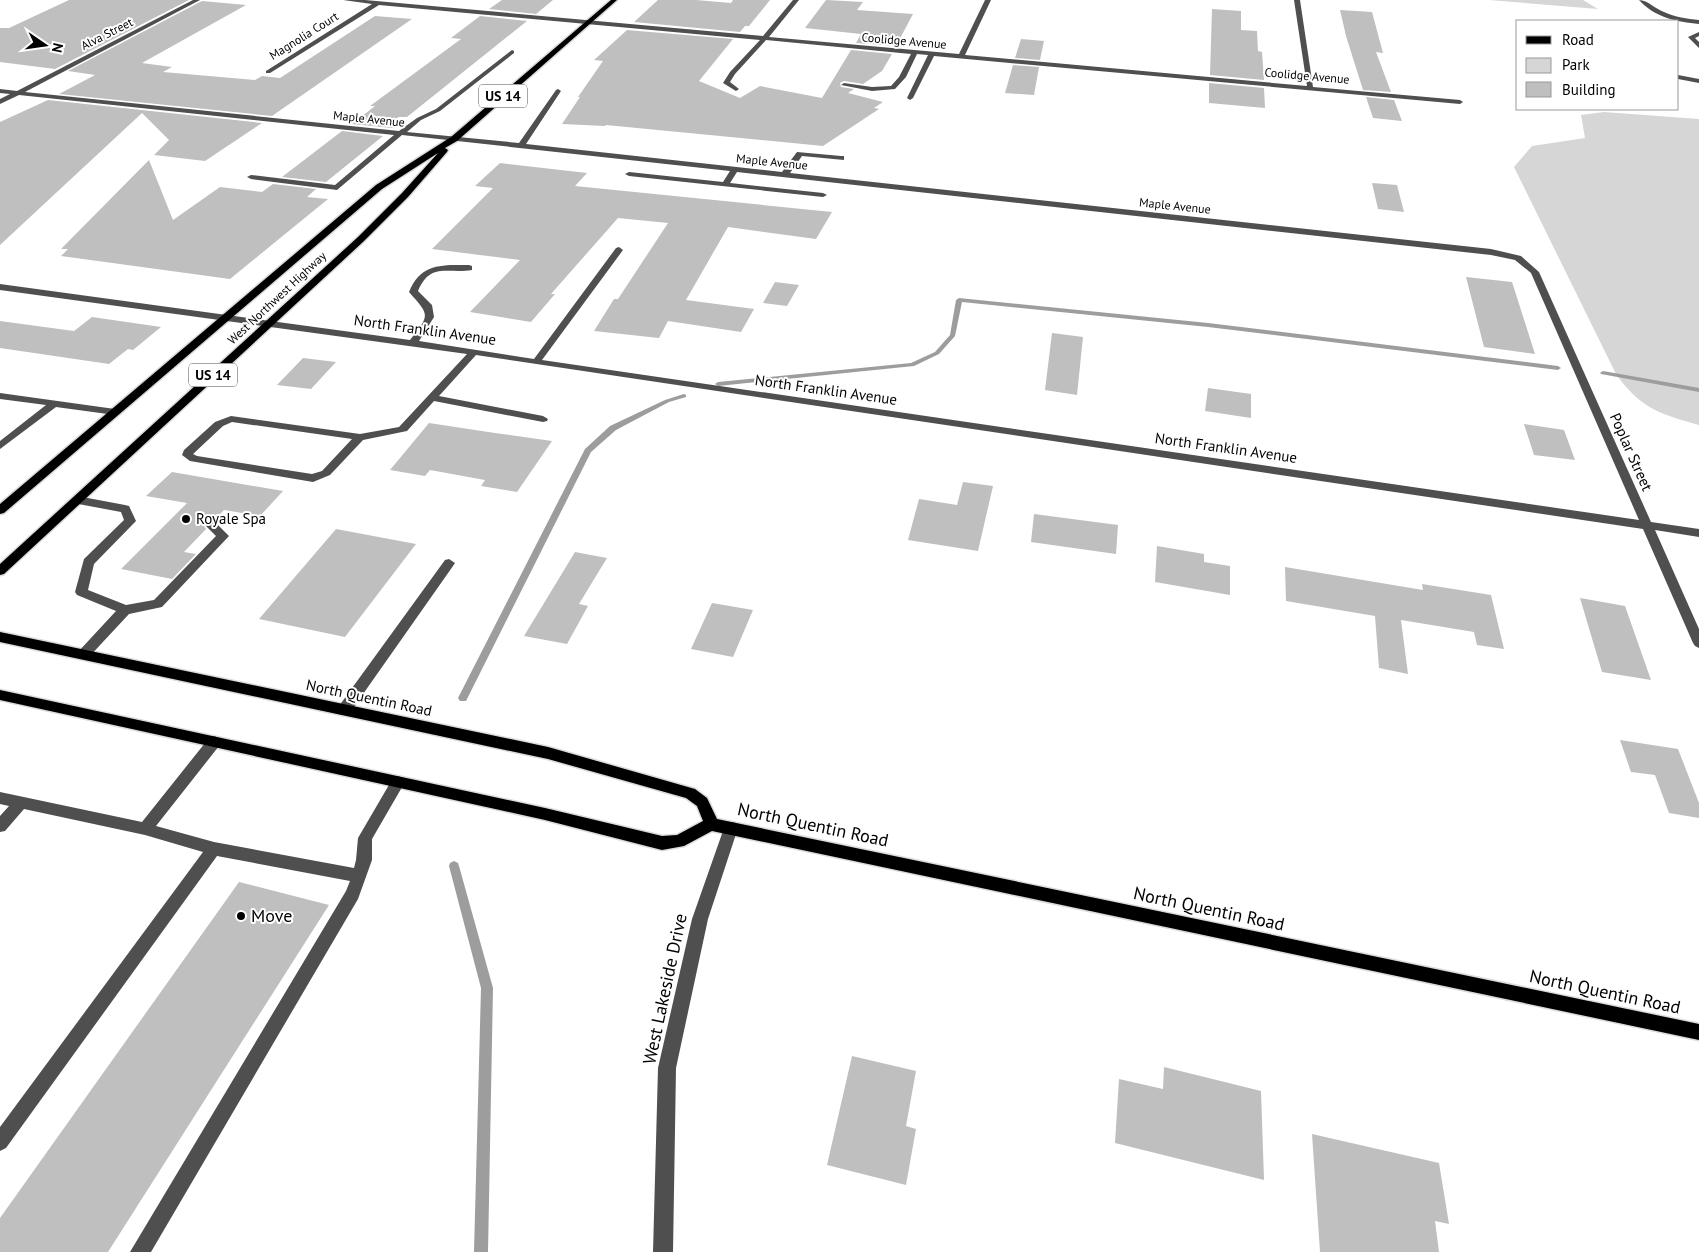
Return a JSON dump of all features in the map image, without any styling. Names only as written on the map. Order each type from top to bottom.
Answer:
[{"type":"main road","name":"West Northwest Highway","points":[[0,510],[379,188],[454,139],[614,0]]},
{"type":"main road","name":"West Northwest Highway","points":[[0,572],[405,196],[454,139]]},
{"type":"main road","name":"North Quentin Road","points":[[0,637],[548,752],[690,793],[699,797],[704,803],[711,824],[1699,1032]]},
{"type":"main road","points":[[0,695],[545,814],[662,843],[679,841],[711,824]]},
{"type":"street","name":"Alva Street","points":[[0,102],[197,0]]},
{"type":"street","name":"Coolidge Avenue","points":[[346,0],[1460,102]]},
{"type":"street","points":[[736,88],[726,83],[729,78],[796,0]]},
{"type":"street","points":[[961,57],[988,0]]},
{"type":"street","points":[[1297,0],[1310,87]]},
{"type":"street","points":[[1642,0],[1655,11],[1699,22]]},
{"type":"street","name":"Magnolia Court","points":[[268,72],[378,3]]},
{"type":"street","points":[[1699,34],[1691,37],[1699,46]]},
{"type":"street","points":[[251,177],[337,188],[419,118],[438,110],[512,52]]},
{"type":"street","points":[[844,84],[884,90],[892,88],[898,83],[914,53]]},
{"type":"street","points":[[910,98],[931,55]]},
{"type":"street","points":[[1679,77],[1699,81]]},
{"type":"street","points":[[522,146],[558,91]]},
{"type":"street","name":"Maple Avenue","points":[[0,92],[785,174],[1491,252],[1518,258],[1536,272]]},
{"type":"street","points":[[785,174],[800,154],[841,158]]},
{"type":"street","points":[[725,184],[735,169]]},
{"type":"street","points":[[629,174],[823,195]]},
{"type":"street","points":[[536,362],[619,250]]},
{"type":"street","points":[[412,343],[430,322],[430,311],[425,300],[413,292],[416,282],[424,274],[436,269],[469,268]]},
{"type":"street","name":"Poplar Street","points":[[1536,272],[1699,643]]},
{"type":"street","name":"North Franklin Avenue","points":[[0,287],[412,343],[1699,533]]},
{"type":"street","points":[[360,437],[326,474],[313,478],[194,459],[187,455],[219,424],[231,419],[360,437],[382,434],[403,428],[474,352]]},
{"type":"street","points":[[0,396],[115,412]]},
{"type":"street","points":[[432,398],[543,419]]},
{"type":"street","points":[[0,446],[56,403]]},
{"type":"street","points":[[77,500],[125,509],[130,521],[88,562],[81,592],[125,610],[158,604],[222,536],[212,526]]},
{"type":"street","points":[[344,710],[449,563]]},
{"type":"street","points":[[83,655],[125,610]]},
{"type":"street","points":[[145,829],[214,742]]},
{"type":"street","points":[[140,1252],[353,894],[364,860],[364,838],[398,782]]},
{"type":"street","points":[[0,798],[145,829],[214,849],[359,876]]},
{"type":"street","points":[[0,826],[21,803]]},
{"type":"street","name":"West Lakeside Drive","points":[[663,1252],[667,1068],[700,919],[732,828]]},
{"type":"street","points":[[0,1142],[214,849]]},
{"type":"green space","points":[[1489,0],[1583,0],[1598,9]]},
{"type":"green space","points":[[1604,112],[1699,119],[1699,425],[1662,413],[1643,403],[1625,386],[1616,374],[1514,167],[1532,146],[1585,138],[1581,115]]},
{"type":"building","points":[[69,0],[189,0],[55,69],[0,62],[0,28],[9,28]]},
{"type":"building","points":[[502,0],[553,0],[536,14],[489,9]]},
{"type":"building","points":[[658,0],[696,0],[731,3],[733,0],[770,0],[749,26],[745,26],[740,32],[634,22]]},
{"type":"building","points":[[826,0],[863,2],[857,10],[913,14],[896,46],[856,43],[861,34],[805,28]]},
{"type":"building","points":[[202,1],[246,5],[142,63],[172,67],[163,72],[255,80],[262,76],[280,78],[375,16],[412,19],[272,116],[59,94],[95,75],[68,71]]},
{"type":"building","points":[[1212,9],[1241,11],[1241,30],[1257,31],[1258,51],[1262,52],[1264,80],[1210,75]]},
{"type":"building","points":[[1340,10],[1372,12],[1383,53],[1376,52],[1391,92],[1363,90]]},
{"type":"building","points":[[480,16],[527,21],[407,117],[398,117],[397,125],[392,128],[352,124],[375,106],[370,106],[461,39],[451,38]]},
{"type":"building","points":[[627,30],[733,39],[699,81],[740,98],[760,86],[822,98],[851,50],[892,54],[882,71],[863,84],[844,81],[840,83],[841,87],[854,89],[848,93],[883,102],[874,108],[879,109],[823,146],[606,125],[562,124],[603,61],[594,60]]},
{"type":"building","points":[[1021,39],[1044,41],[1040,60],[1015,58]]},
{"type":"building","points":[[1013,65],[1039,67],[1034,95],[1005,93]]},
{"type":"building","points":[[1209,83],[1264,88],[1265,108],[1209,103]]},
{"type":"building","points":[[1366,97],[1394,100],[1402,121],[1373,118]]},
{"type":"building","points":[[48,100],[262,123],[205,161],[154,155],[169,140],[142,113],[0,245],[0,122]]},
{"type":"building","points":[[342,131],[383,136],[326,182],[282,177]]},
{"type":"building","points":[[149,160],[173,220],[220,187],[262,192],[273,184],[316,189],[307,197],[328,199],[230,279],[61,256],[68,249],[61,249]]},
{"type":"building","points":[[500,163],[587,173],[575,186],[832,212],[816,239],[728,227],[686,300],[754,309],[741,332],[668,321],[659,338],[594,331],[614,299],[618,299],[668,223],[618,218],[551,294],[555,294],[531,322],[470,312],[520,260],[432,249],[493,188],[475,186]]},
{"type":"building","points":[[1372,183],[1397,185],[1404,212],[1378,209]]},
{"type":"building","points":[[1466,277],[1512,282],[1535,354],[1484,347]]},
{"type":"building","points":[[775,282],[799,285],[787,306],[763,303]]},
{"type":"building","points":[[92,317],[161,327],[133,350],[128,349],[109,364],[0,348],[0,321],[74,331]]},
{"type":"building","points":[[1052,333],[1083,337],[1077,395],[1045,390]]},
{"type":"building","points":[[303,358],[336,362],[311,389],[277,385]]},
{"type":"building","points":[[1208,388],[1251,394],[1251,418],[1205,411]]},
{"type":"building","points":[[429,423],[552,441],[517,492],[481,486],[485,480],[430,470],[425,476],[390,470]]},
{"type":"building","points":[[1524,424],[1564,430],[1575,460],[1534,455]]},
{"type":"building","points":[[172,472],[283,491],[260,516],[224,510],[213,521],[206,522],[204,526],[206,529],[184,552],[196,554],[172,579],[121,569],[187,503],[146,496]]},
{"type":"building","points":[[963,482],[993,486],[978,551],[908,540],[919,499],[957,505]]},
{"type":"building","points":[[1034,514],[1118,525],[1116,554],[1031,542]]},
{"type":"building","points":[[336,529],[416,544],[345,637],[259,619]]},
{"type":"building","points":[[1157,546],[1204,554],[1204,562],[1230,566],[1230,595],[1155,582]]},
{"type":"building","points":[[575,552],[607,558],[579,604],[588,606],[567,644],[524,636]]},
{"type":"building","points":[[1285,567],[1423,590],[1422,584],[1491,595],[1504,649],[1477,645],[1474,632],[1401,620],[1408,674],[1379,668],[1375,616],[1286,601]]},
{"type":"building","points":[[1580,598],[1625,606],[1651,680],[1602,672]]},
{"type":"building","points":[[712,603],[753,610],[733,657],[691,649]]},
{"type":"building","points":[[1620,740],[1678,749],[1699,803],[1699,818],[1669,813],[1655,775],[1631,772]]},
{"type":"building","points":[[239,882],[329,905],[108,1252],[0,1252],[0,1218]]},
{"type":"building","points":[[852,1056],[916,1071],[906,1126],[916,1129],[906,1185],[827,1165]]},
{"type":"building","points":[[1164,1067],[1261,1091],[1264,1180],[1115,1143],[1119,1079],[1163,1089]]},
{"type":"building","points":[[1312,1134],[1439,1163],[1449,1224],[1435,1221],[1439,1252],[1320,1252]]},
{"type":"waterway","points":[[718,384],[912,365],[937,353],[953,335],[959,300],[1208,325],[1558,368]]},
{"type":"waterway","points":[[1603,373],[1699,390]]},
{"type":"waterway","points":[[463,698],[588,451],[613,428],[667,401],[684,396]]},
{"type":"waterway","points":[[454,866],[487,988],[481,1252]]},
{"type":"place","name":"Royale Spa","points":[[186,519]]},
{"type":"place","name":"Move","points":[[241,916]]}]
